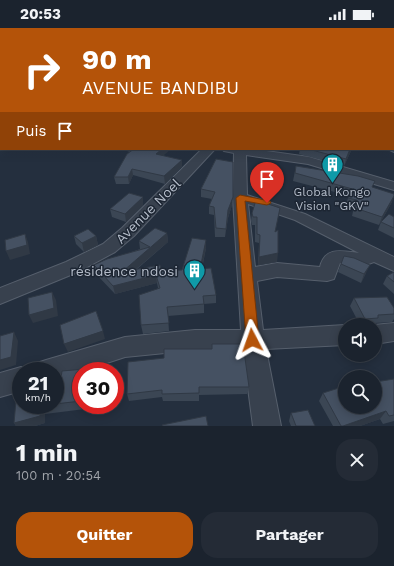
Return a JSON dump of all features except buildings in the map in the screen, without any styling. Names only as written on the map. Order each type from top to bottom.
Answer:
[{"type":"street","name":"Avenue Noel","points":[[0,296],[90,258],[120,240],[208,150]]},
{"type":"street","points":[[267,426],[252,340],[248,277],[234,150],[308,161],[393,186]]},
{"type":"street","points":[[240,198],[267,203],[286,210],[394,265]]},
{"type":"street","points":[[248,277],[254,273],[287,270],[307,274],[327,274],[330,262],[336,256],[363,260],[374,254]]},
{"type":"street","points":[[382,333],[394,332]]},
{"type":"street","points":[[64,366],[125,347],[195,340],[252,340],[338,335]]},
{"type":"street","points":[[0,385],[12,381]]},
{"type":"place","name":"Global Kongo Vision \"GKV\"","points":[[332,184]]},
{"type":"place","name":"résidence ndosi","points":[[194,290]]},
{"type":"route","points":[[252,340],[244,229],[240,198],[267,203]]}]
